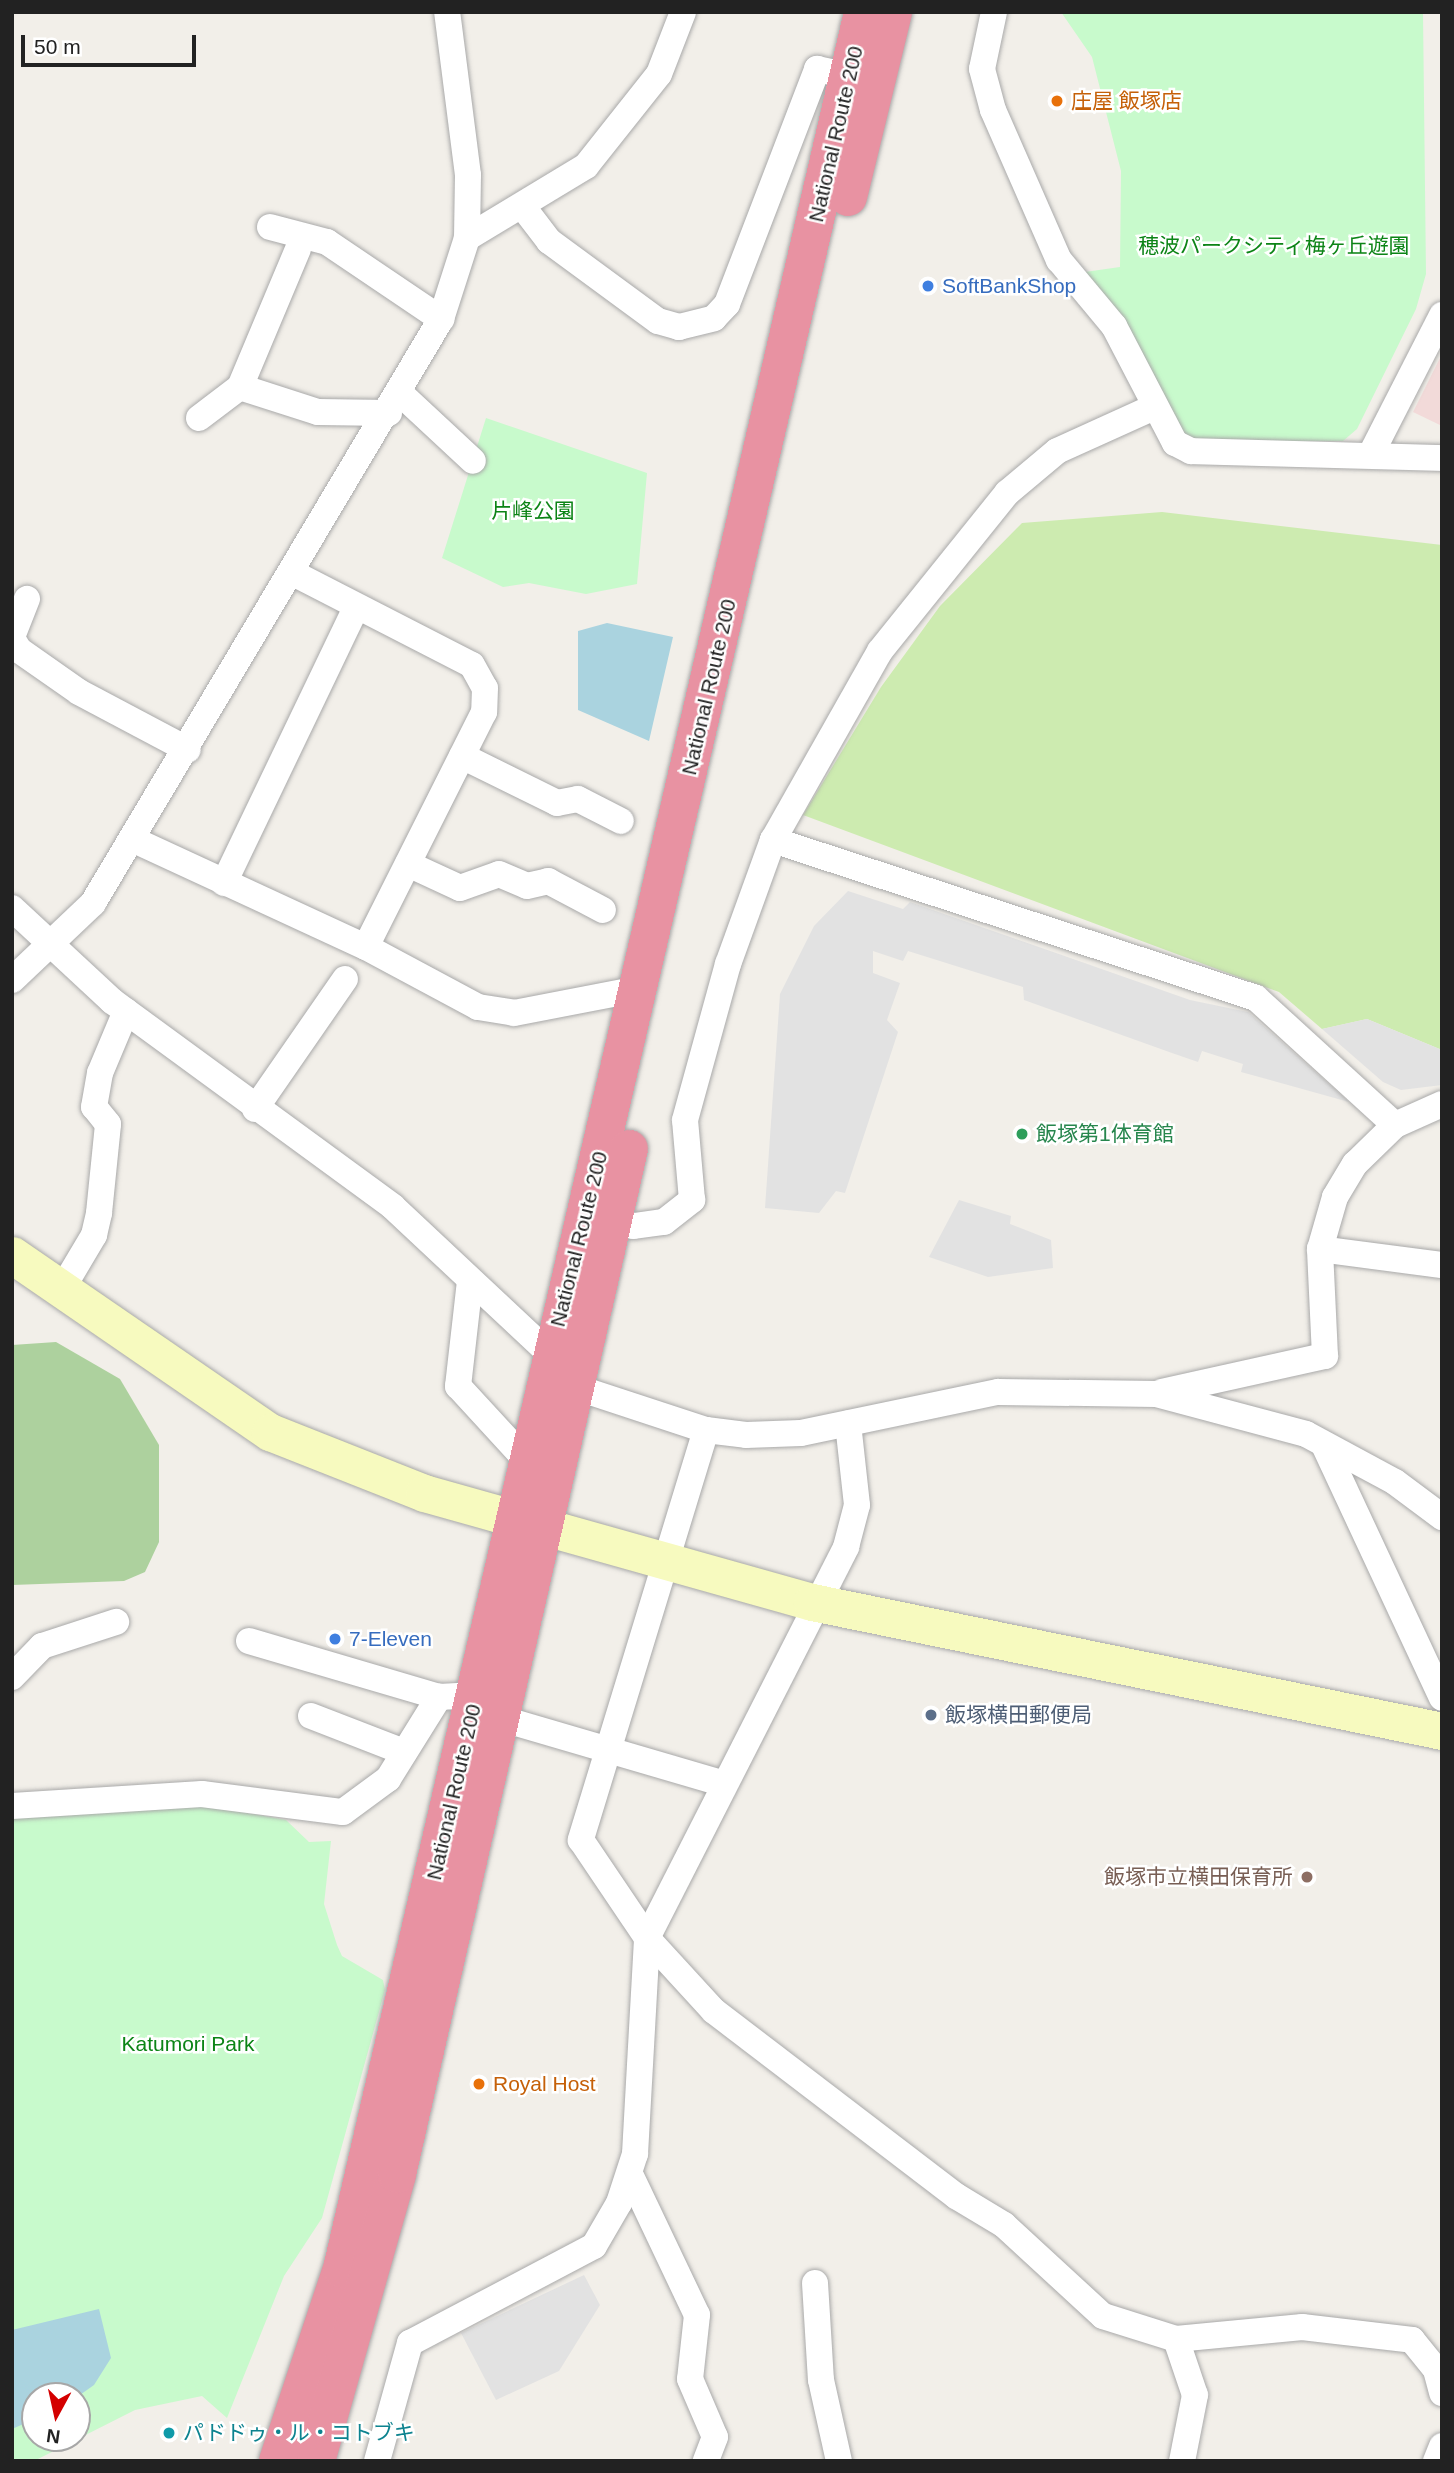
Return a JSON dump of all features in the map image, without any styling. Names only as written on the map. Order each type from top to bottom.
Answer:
[{"type":"highway","name":"National Route 200","points":[[316,2461],[530,1522],[575,1387],[599,1220],[639,989],[863,12]]},
{"type":"highway","name":"National Route 200","points":[[530,1522],[527,1461],[550,1354],[599,1220],[893,12]]},
{"type":"highway","name":"National Route 200","points":[[278,2461],[342,2269],[381,2172]]},
{"type":"highway","points":[[261,2461],[381,2172]]},
{"type":"highway","points":[[338,2461],[372,2330],[381,2172]]},
{"type":"street","points":[[12,980],[50,948],[93,903],[134,840],[291,572],[395,403],[441,319],[467,239],[468,175],[447,12]]},
{"type":"street","points":[[467,239],[586,166],[622,124],[670,54],[683,12]]},
{"type":"street","points":[[994,12],[982,69],[993,110],[1059,260],[1114,326],[1175,443],[1191,451],[1372,452],[1442,458]]},
{"type":"street","points":[[523,207],[549,241],[658,321],[678,327],[714,318],[727,304],[817,69],[849,75]]},
{"type":"street","points":[[270,227],[327,242],[441,319]]},
{"type":"street","points":[[199,418],[240,387],[298,249]]},
{"type":"street","points":[[1372,452],[1442,315]]},
{"type":"street","points":[[240,387],[317,412],[395,403],[473,461]]},
{"type":"street","points":[[599,1220],[664,1222],[692,1200],[685,1120],[728,964],[773,840],[880,650],[1007,493],[1057,451],[1154,407]]},
{"type":"street","points":[[291,572],[481,676],[484,712],[366,947]]},
{"type":"street","points":[[27,599],[12,638],[19,650],[79,692],[188,750]]},
{"type":"street","points":[[224,883],[356,607]]},
{"type":"street","points":[[462,757],[557,803],[578,799],[621,821]]},
{"type":"street","points":[[134,840],[366,947],[478,1007],[514,1013],[639,989]]},
{"type":"street","points":[[773,840],[1255,998],[1395,1125]]},
{"type":"street","points":[[408,864],[460,888],[499,874],[527,886],[548,881],[603,910]]},
{"type":"street","points":[[12,908],[50,948],[126,1011],[254,1109],[393,1208],[550,1354]]},
{"type":"street","points":[[254,1109],[345,979]]},
{"type":"street","points":[[62,1289],[96,1224],[107,1124],[94,1107],[100,1073],[126,1011]]},
{"type":"street","points":[[575,1387],[706,1430],[801,1433],[998,1392],[1156,1394],[1325,1356],[1320,1249],[1344,1179],[1395,1125],[1442,1104]]},
{"type":"street","points":[[1320,1249],[1442,1265]]},
{"type":"street","points":[[12,1255],[270,1432],[424,1493],[812,1602],[1442,1731]]},
{"type":"street","points":[[470,1282],[458,1386],[527,1461]]},
{"type":"street","points":[[1156,1394],[1283,1426],[1395,1482],[1442,1517]]},
{"type":"street","points":[[377,2461],[410,2343],[594,2246],[630,2174],[647,1938],[812,1602],[846,1547],[857,1505],[848,1423]]},
{"type":"street","points":[[706,1430],[663,1561],[581,1840],[647,1938],[714,2011],[956,2196],[1004,2225],[1103,2316],[1176,2339],[1302,2327],[1381,2334],[1412,2340],[1436,2370],[1442,2393]]},
{"type":"street","points":[[1324,1445],[1442,1698]]},
{"type":"street","points":[[12,1677],[42,1646],[116,1622]]},
{"type":"street","points":[[249,1641],[439,1697],[488,1707],[721,1783]]},
{"type":"street","points":[[12,1806],[202,1794],[343,1812],[388,1779],[439,1697]]},
{"type":"street","points":[[311,1716],[404,1752]]},
{"type":"street","points":[[630,2174],[697,2315],[690,2379],[715,2437],[706,2461]]},
{"type":"street","points":[[815,2283],[821,2379],[839,2461]]},
{"type":"street","points":[[1176,2339],[1195,2395],[1182,2461]]},
{"type":"street","points":[[1436,2461],[1442,2446]]},
{"type":"shaded area","points":[[1442,354],[1442,426],[1413,412]]},
{"type":"shaded area","points":[[848,891],[903,909],[910,902],[1190,1000],[1248,1012],[1349,1102],[1241,1072],[1243,1064],[1202,1051],[1198,1062],[1172,1053],[1024,1000],[1023,987],[908,951],[903,961],[873,951],[873,973],[900,983],[887,1020],[898,1032],[845,1193],[836,1191],[819,1213],[765,1208],[780,994],[814,926]]},
{"type":"shaded area","points":[[1367,1019],[1442,1050],[1442,1085],[1401,1090],[1383,1082],[1322,1029]]},
{"type":"shaded area","points":[[959,1200],[1011,1216],[1010,1224],[1051,1240],[1053,1268],[988,1277],[929,1257]]},
{"type":"shaded area","points":[[584,2275],[600,2305],[559,2371],[496,2400],[461,2333]]},
{"type":"green space","name":"穂波パークシティ梅ヶ丘遊園","points":[[1061,12],[1423,12],[1426,274],[1416,309],[1357,429],[1343,441],[1198,442],[1185,437],[1085,272],[1120,267],[1121,171],[1092,57]]},
{"type":"green space","name":"片峰公園","points":[[486,418],[647,473],[637,584],[586,594],[529,583],[503,587],[442,558]]},
{"type":"green space","points":[[1162,512],[1442,545],[1442,1050],[1367,1019],[1322,1029],[1279,992],[803,815],[881,687],[940,606],[1022,523]]},
{"type":"green space","points":[[56,1342],[120,1379],[159,1445],[159,1542],[145,1572],[124,1581],[12,1585],[12,1345]]},
{"type":"green space","name":"Katumori Park","points":[[188,1802],[286,1820],[309,1842],[331,1841],[324,1904],[337,1945],[342,1956],[383,1980],[385,1990],[322,2218],[284,2276],[227,2418],[202,2396],[135,2410],[91,2432],[91,2382],[21,2382],[21,2452],[52,2452],[34,2461],[12,2461],[12,1815]]},
{"type":"water","points":[[607,623],[673,637],[649,741],[578,710],[578,631]]},
{"type":"water","points":[[99,2309],[111,2358],[91,2387],[91,2382],[21,2382],[21,2425],[12,2429],[12,2330]]},
{"type":"place","name":"庄屋 飯塚店","points":[[1057,101]]},
{"type":"place","name":"SoftBankShop","points":[[928,286]]},
{"type":"place","name":"飯塚第1体育館","points":[[1022,1134]]},
{"type":"place","name":"7-Eleven","points":[[335,1639]]},
{"type":"place","name":"飯塚横田郵便局","points":[[931,1715]]},
{"type":"place","name":"飯塚市立横田保育所","points":[[1307,1877]]},
{"type":"place","name":"Royal Host","points":[[479,2084]]},
{"type":"place","name":"パドドゥ・ル・コトブキ","points":[[169,2433]]}]
